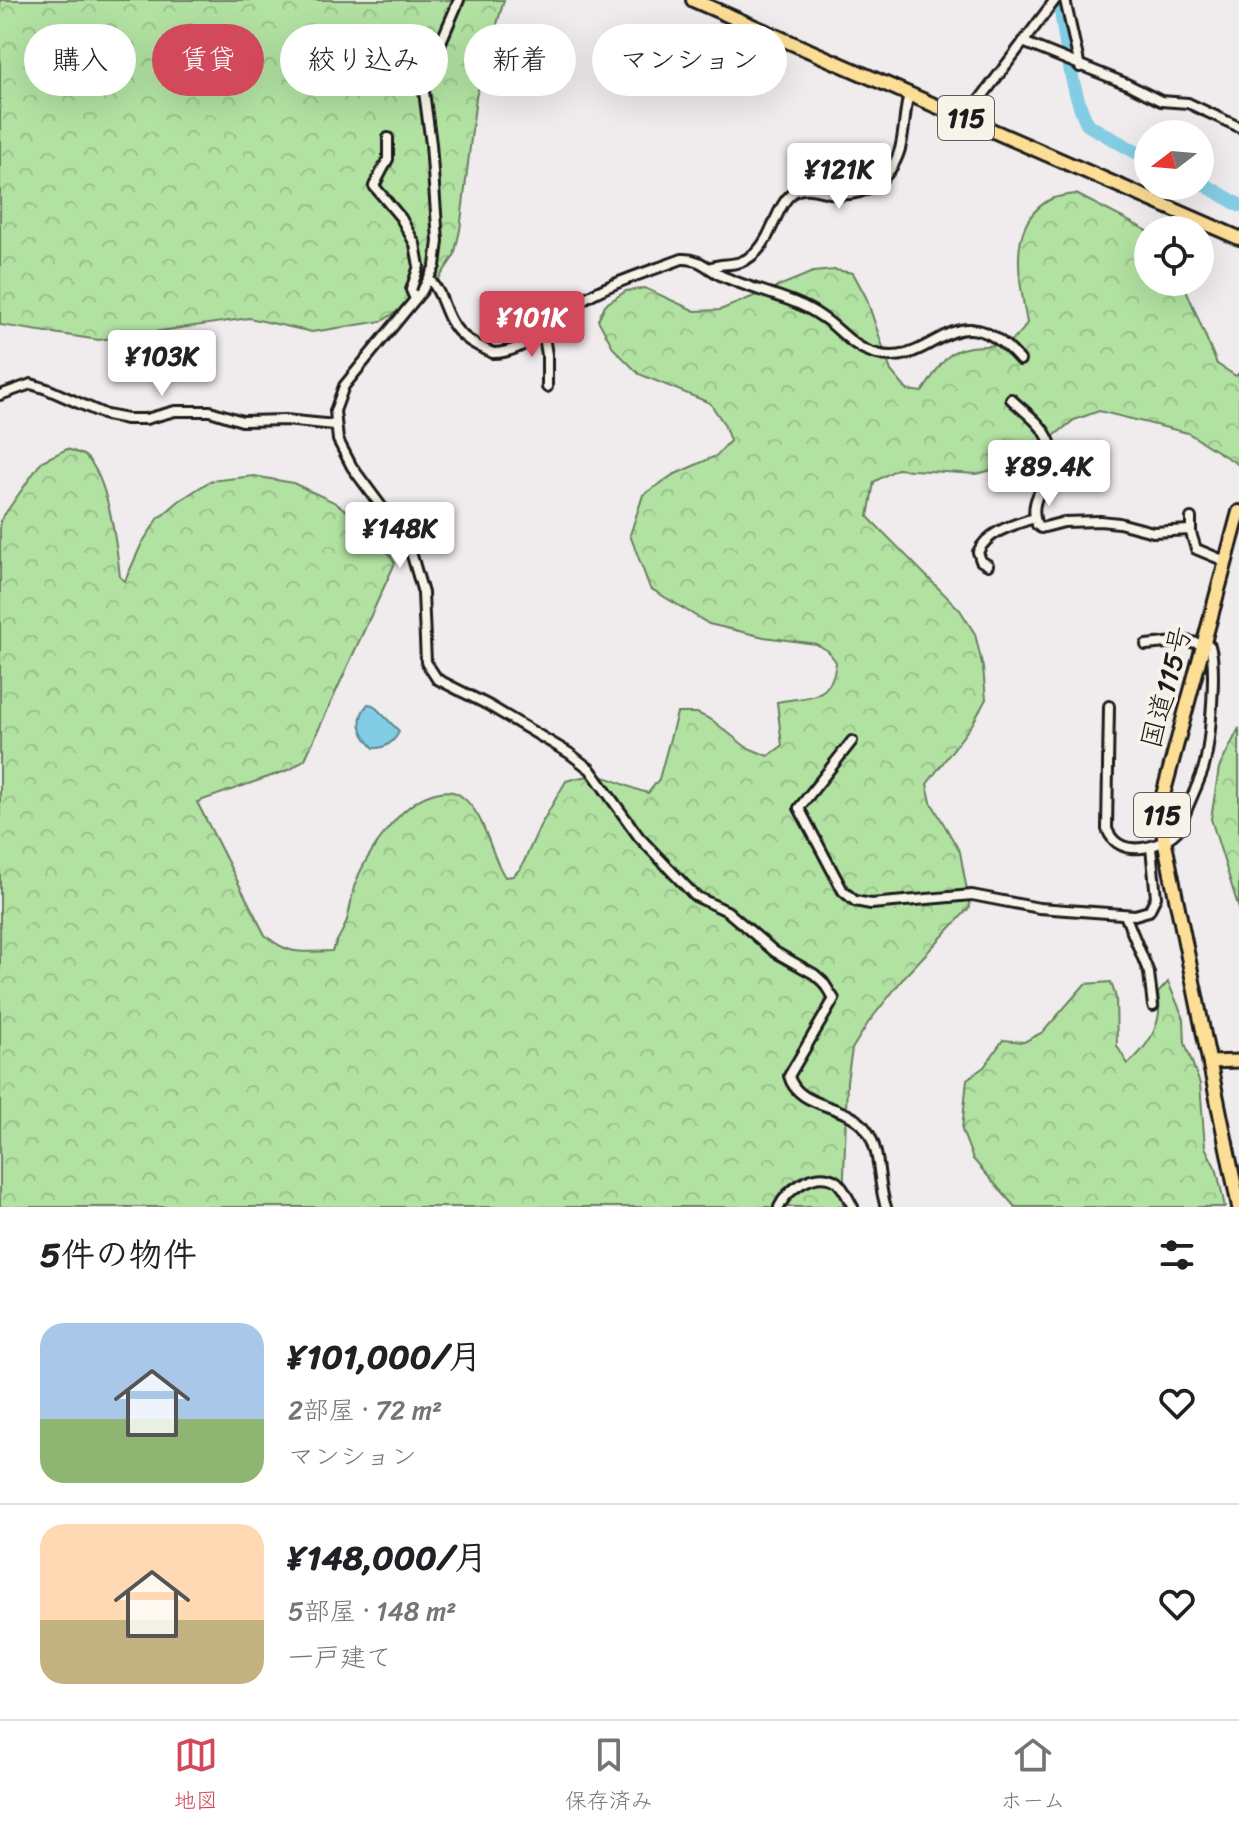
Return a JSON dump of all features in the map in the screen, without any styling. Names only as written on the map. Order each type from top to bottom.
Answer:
[{"type":"highway","name":"115","points":[[693,0],[1239,238]]},
{"type":"highway","name":"国道115号","points":[[1239,512],[1236,534],[1225,561],[1163,795],[1162,811],[1164,839],[1239,1207]]},
{"type":"main road","points":[[1210,1062],[1239,1061]]},
{"type":"street","points":[[459,0],[423,84],[438,241],[435,266],[430,280],[344,386],[335,411],[338,440],[411,552],[423,593],[426,662],[432,674],[569,753],[590,769],[639,837],[695,896],[727,911],[775,952],[814,974],[831,992],[834,999],[789,1076],[791,1085],[799,1093],[857,1119],[865,1128],[873,1145],[886,1207]]},
{"type":"street","points":[[969,119],[975,106],[1055,0]]},
{"type":"street","points":[[1065,0],[1080,67]]},
{"type":"street","points":[[1023,42],[1161,101],[1188,103],[1239,127]]},
{"type":"street","points":[[709,268],[734,265],[756,252],[770,235],[787,200],[794,193],[810,189],[848,196],[877,183],[893,166],[900,148],[909,94]]},
{"type":"street","points":[[388,138],[388,159],[374,186],[401,218],[415,244],[419,266],[411,290],[415,299]]},
{"type":"street","points":[[430,280],[453,325],[481,348],[493,353],[521,346],[587,297],[682,259],[696,259],[709,268],[810,309],[852,344],[879,355],[894,357],[911,354],[942,336],[971,329],[1000,340],[1020,360]]},
{"type":"street","points":[[543,330],[547,387]]},
{"type":"street","points":[[0,395],[31,384],[121,418],[140,420],[175,411],[210,411],[242,421],[285,420],[335,425]]},
{"type":"street","points":[[1011,399],[1040,427],[1051,445],[1052,469],[1033,504],[1035,524],[1041,528],[1064,522],[1100,521],[1153,532],[1190,530]]},
{"type":"street","points":[[988,565],[979,558],[978,552],[984,541],[1013,525],[1034,518]]},
{"type":"street","points":[[1191,518],[1190,530],[1199,552],[1225,561]]},
{"type":"street","points":[[1109,706],[1107,829],[1110,836],[1123,847],[1151,848],[1180,828],[1205,763],[1213,658],[1210,646],[1203,642],[1146,645]]},
{"type":"street","points":[[852,741],[799,808],[836,882],[855,901],[871,904],[982,896],[1039,908],[1125,915],[1145,913],[1154,905],[1156,891],[1151,848]]},
{"type":"street","points":[[1125,915],[1149,973],[1153,1006]]},
{"type":"street","points":[[779,1207],[794,1188],[822,1178],[834,1180],[853,1207]]},
{"type":"green space","points":[[0,0],[504,0],[497,24],[464,24],[464,96],[476,96],[460,230],[454,256],[431,290],[382,321],[312,332],[249,318],[99,340],[0,325]]},
{"type":"green space","points":[[1076,194],[1134,224],[1134,296],[1189,296],[1217,364],[1236,376],[1239,373],[1239,465],[1188,433],[1099,411],[1074,420],[1021,462],[977,474],[897,469],[874,482],[868,517],[960,610],[975,634],[986,699],[973,723],[927,784],[931,802],[960,852],[970,907],[906,975],[868,1023],[852,1049],[847,1081],[843,1207],[0,1207],[0,521],[42,461],[67,449],[85,456],[93,466],[105,495],[120,577],[125,581],[142,543],[158,519],[179,501],[210,481],[254,476],[293,483],[334,502],[374,530],[395,563],[305,759],[291,769],[197,802],[265,935],[289,950],[332,951],[346,923],[354,887],[366,861],[396,819],[420,799],[443,791],[461,796],[482,823],[505,877],[513,876],[521,868],[540,826],[566,781],[601,776],[648,793],[659,779],[677,713],[697,713],[712,720],[746,747],[768,756],[782,746],[777,702],[817,694],[824,690],[834,675],[836,662],[828,651],[816,644],[764,637],[709,624],[650,588],[630,535],[643,495],[673,475],[716,456],[730,441],[724,424],[710,403],[639,374],[614,349],[598,320],[605,305],[626,291],[645,288],[695,311],[720,310],[813,272],[835,270],[853,273],[866,297],[891,371],[907,390],[922,392],[954,352],[1003,344],[1020,334],[1027,323],[1019,272],[1021,238],[1036,210],[1060,196]]},
{"type":"green space","points":[[1239,728],[1239,909],[1211,819],[1219,768]]},
{"type":"green space","points":[[1111,982],[1116,998],[1117,1046],[1128,1064],[1154,1032],[1159,1014],[1158,993],[1168,982],[1184,1019],[1185,1043],[1200,1084],[1205,1147],[1217,1171],[1225,1207],[1015,1207],[973,1159],[962,1130],[967,1079],[984,1067],[1003,1040],[1024,1042],[1043,1032],[1085,984]]},
{"type":"water","points":[[368,704],[373,705],[399,731],[386,746],[374,748],[361,727],[361,716]]},
{"type":"waterway","points":[[1059,0],[1073,81],[1088,125],[1134,151]]},
{"type":"waterway","points":[[1214,190],[1239,205]]}]
